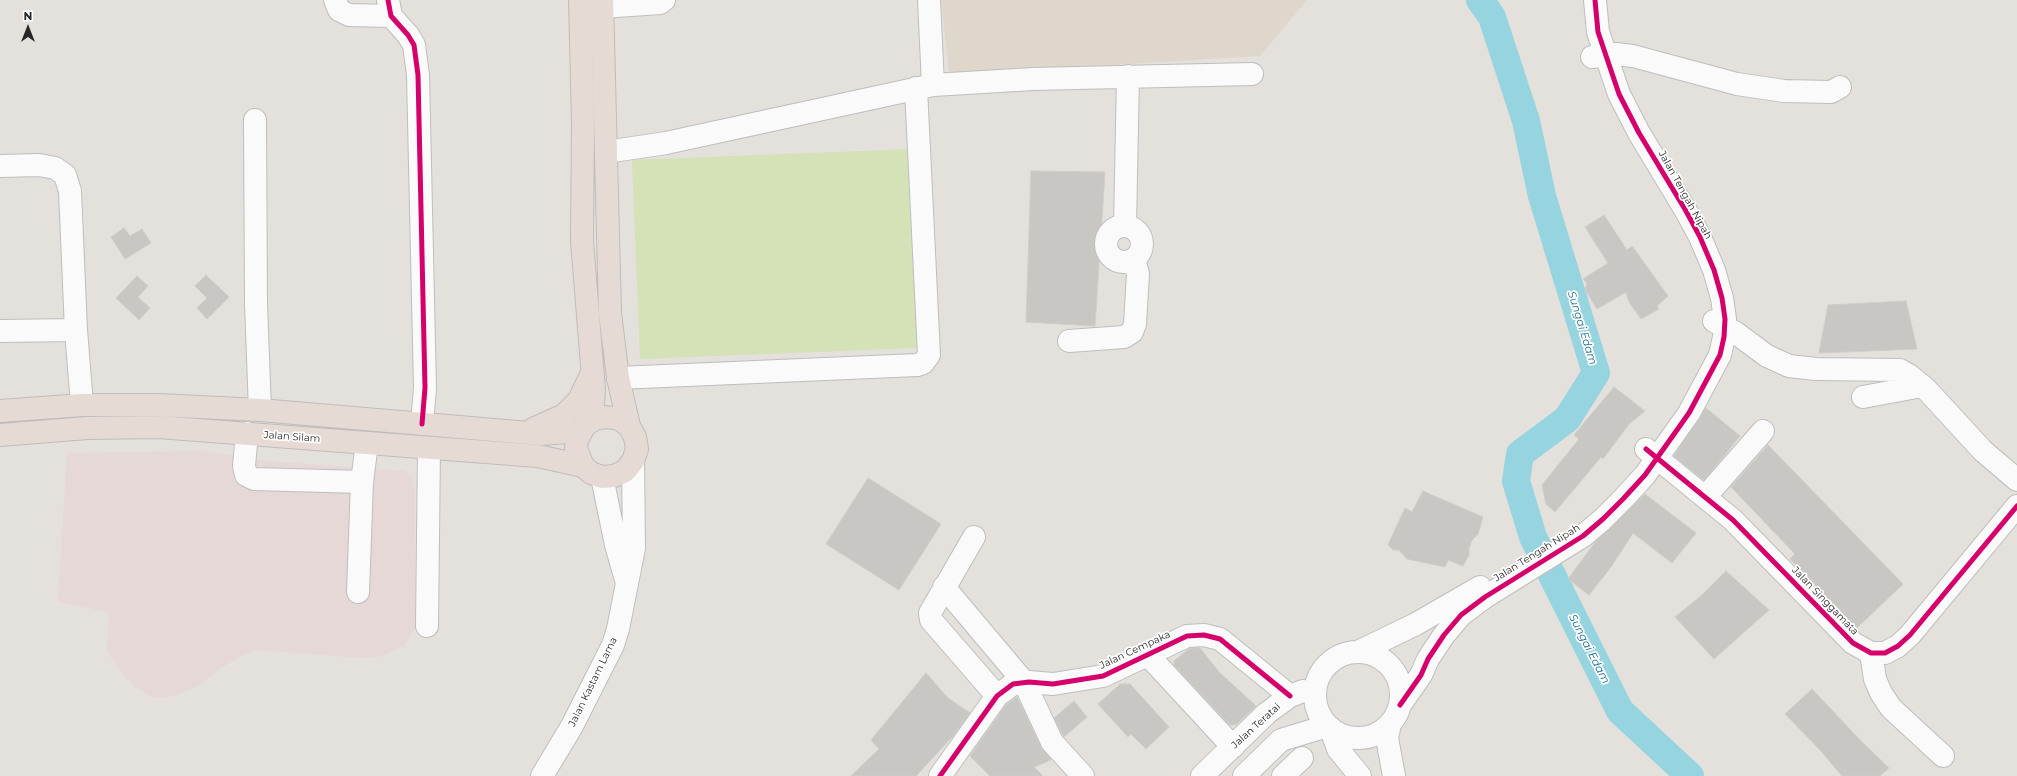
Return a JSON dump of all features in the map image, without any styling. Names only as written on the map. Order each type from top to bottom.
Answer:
[{"type":"highway","points":[[580,0],[583,123],[582,241],[592,369],[593,404],[577,440],[576,449],[578,458],[583,466],[592,473],[602,477],[614,476],[625,471],[633,461],[637,449],[635,437],[629,426],[618,378],[610,313],[602,4]]},
{"type":"highway","points":[[518,432],[533,429],[564,415],[579,400],[592,369]]},
{"type":"highway","points":[[0,411],[82,405],[158,405],[260,410],[541,434],[583,428],[595,419],[607,417],[619,419],[629,426]]},
{"type":"highway","name":"Jalan Silam","points":[[0,435],[87,428],[158,427],[538,456],[583,466]]},
{"type":"street","points":[[335,0],[340,10],[349,15],[390,8],[414,45],[418,75],[425,388],[422,424]]},
{"type":"street","points":[[602,4],[660,3],[664,0]]},
{"type":"street","points":[[618,378],[917,365],[923,363],[929,354],[925,86],[929,0]]},
{"type":"street","name":"Jalan Tengah Nipah","points":[[1581,0],[1586,37],[1599,56]]},
{"type":"street","name":"Jalan Tengah Nipah","points":[[1358,652],[1509,576],[1567,540],[1576,527],[1651,453],[1680,407],[1708,354],[1719,324],[1699,259],[1674,211],[1625,133],[1605,95],[1599,56],[1595,0]]},
{"type":"street","points":[[1599,56],[1616,54],[1633,56],[1737,84],[1768,89],[1815,93],[1831,92],[1840,87]]},
{"type":"street","points":[[606,152],[666,143],[925,86],[1033,79],[1252,74]]},
{"type":"street","points":[[1125,226],[1128,76]]},
{"type":"street","points":[[255,120],[260,410]]},
{"type":"street","points":[[0,166],[39,165],[55,168],[65,176],[70,191],[76,330],[82,405]]},
{"type":"street","points":[[1125,226],[1132,228],[1142,239],[1140,254],[1128,262],[1115,259],[1107,249],[1109,236],[1113,230],[1125,226]]},
{"type":"street","points":[[1069,341],[1124,337],[1132,332],[1135,324],[1138,274],[1134,259]]},
{"type":"street","points":[[1719,324],[1767,356],[1789,366],[1816,369],[1900,370],[1909,375],[1922,386],[1982,451],[2017,480]]},
{"type":"street","points":[[0,331],[76,330]]},
{"type":"street","points":[[1863,397],[1922,386]]},
{"type":"street","points":[[1706,496],[1763,431]]},
{"type":"street","points":[[247,434],[244,466],[246,475],[254,479],[362,482]]},
{"type":"street","points":[[358,592],[362,482],[367,443]]},
{"type":"street","points":[[426,626],[429,448]]},
{"type":"street","name":"Jalan Singgamata","points":[[1651,453],[1706,496],[1733,520],[1853,642],[1871,653]]},
{"type":"street","name":"Jalan Kastam Lama","points":[[542,776],[572,726],[613,645],[618,629],[635,533],[633,461]]},
{"type":"street","points":[[602,477],[617,550],[627,583]]},
{"type":"street","points":[[1943,756],[1891,708],[1881,693],[1875,679],[1871,653],[1885,653],[1898,646],[1910,635],[2017,506]]},
{"type":"street","points":[[974,537],[932,606],[930,613],[931,620],[997,696]]},
{"type":"street","name":"Jalan Tengah Nipah","points":[[1400,705],[1421,675],[1428,659],[1444,635],[1461,615],[1509,576]]},
{"type":"street","points":[[944,587],[1024,682],[1052,742],[1083,776]]},
{"type":"street","name":"Jalan Cempaka","points":[[940,776],[997,696],[1013,684],[1024,682],[1053,684],[1104,676],[1187,636],[1204,635],[1220,639],[1290,696]]},
{"type":"street","points":[[1360,776],[1338,749],[1329,728],[1319,713],[1315,700],[1316,686],[1324,669],[1331,662],[1344,655],[1358,652],[1378,658],[1394,672],[1400,691],[1400,705],[1390,724],[1387,738],[1394,776]]},
{"type":"street","points":[[1147,654],[1233,746]]},
{"type":"street","name":"Jalan Teratai","points":[[1202,776],[1267,713],[1290,696],[1316,686]]},
{"type":"street","points":[[1244,776],[1281,740],[1329,728],[1341,734],[1360,738],[1378,733],[1390,724]]},
{"type":"street","points":[[1283,776],[1302,758]]},
{"type":"shaded area","points":[[941,0],[1307,0],[1260,56],[949,75]]},
{"type":"shaded area","points":[[201,451],[268,461],[405,471],[413,478],[415,492],[415,629],[404,646],[382,656],[363,658],[258,650],[243,655],[218,670],[201,684],[178,695],[155,698],[137,688],[122,673],[107,651],[109,612],[58,602],[67,453]]},
{"type":"green space","points":[[910,149],[918,348],[640,359],[632,160]]},
{"type":"building","points":[[1031,171],[1105,172],[1095,326],[1026,322]]},
{"type":"building","points":[[1604,215],[1627,250],[1632,246],[1668,296],[1657,306],[1659,309],[1641,319],[1629,302],[1626,292],[1597,309],[1585,290],[1587,283],[1583,279],[1608,263],[1585,227]]},
{"type":"building","points":[[124,228],[130,236],[142,229],[151,243],[125,259],[111,237]]},
{"type":"building","points":[[206,275],[229,297],[207,319],[197,308],[207,298],[195,286]]},
{"type":"building","points":[[137,276],[148,286],[138,297],[150,308],[139,320],[116,298]]},
{"type":"building","points":[[1906,301],[1917,349],[1819,353],[1828,305]]},
{"type":"building","points":[[1614,387],[1645,411],[1629,424],[1603,459],[1601,457],[1555,512],[1546,504],[1542,485],[1579,439],[1574,435]]},
{"type":"building","points":[[1706,408],[1740,436],[1704,480],[1674,456]]},
{"type":"building","points":[[1768,445],[1903,584],[1857,628],[1790,559],[1795,554],[1731,487]]},
{"type":"building","points":[[868,478],[941,524],[899,590],[826,544]]},
{"type":"building","points":[[1423,491],[1483,517],[1478,534],[1472,540],[1469,548],[1469,555],[1463,566],[1448,560],[1445,567],[1407,559],[1399,550],[1393,550],[1388,545],[1405,508],[1412,512]]},
{"type":"building","points":[[1645,494],[1696,533],[1672,563],[1633,533],[1611,567],[1589,595],[1568,579],[1596,541]]},
{"type":"building","points":[[1726,571],[1769,610],[1714,659],[1675,617],[1702,595]]},
{"type":"building","points":[[1190,648],[1200,648],[1219,672],[1256,706],[1236,725],[1230,725],[1174,665],[1174,661]]},
{"type":"building","points":[[926,673],[948,698],[970,713],[953,736],[916,776],[851,776],[879,749],[871,740]]},
{"type":"building","points":[[1120,684],[1130,684],[1169,727],[1146,749],[1131,734],[1128,737],[1098,704]]},
{"type":"building","points":[[1812,689],[1860,740],[1889,768],[1880,776],[1842,776],[1821,751],[1785,714]]},
{"type":"building","points":[[1017,697],[1041,747],[1051,760],[1034,767],[1043,776],[990,776],[970,756],[1006,705]]},
{"type":"building","points":[[1074,701],[1087,717],[1064,737],[1054,718]]},
{"type":"waterway","name":"Sungai Edam","points":[[1480,0],[1492,17],[1526,121],[1542,196],[1596,373],[1567,419],[1520,454],[1516,481],[1533,537],[1620,711],[1690,776]]},
{"type":"cycle path","points":[[388,0],[391,16],[408,35],[414,45],[418,75],[425,388],[422,424]]},
{"type":"cycle path","points":[[1400,705],[1421,675],[1428,659],[1444,635],[1461,615],[1485,597],[1583,536],[1603,519],[1645,475],[1689,413],[1720,355],[1724,337],[1725,319],[1722,298],[1714,270],[1700,237],[1686,211],[1639,133],[1619,94],[1598,32],[1595,0]]},
{"type":"cycle path","points":[[1646,449],[1733,520],[1853,643],[1871,653],[1885,653],[1898,646],[1910,635],[2017,506]]},
{"type":"cycle path","points":[[940,776],[997,696],[1013,684],[1029,682],[1053,684],[1103,676],[1187,636],[1204,635],[1220,639],[1290,696]]}]
